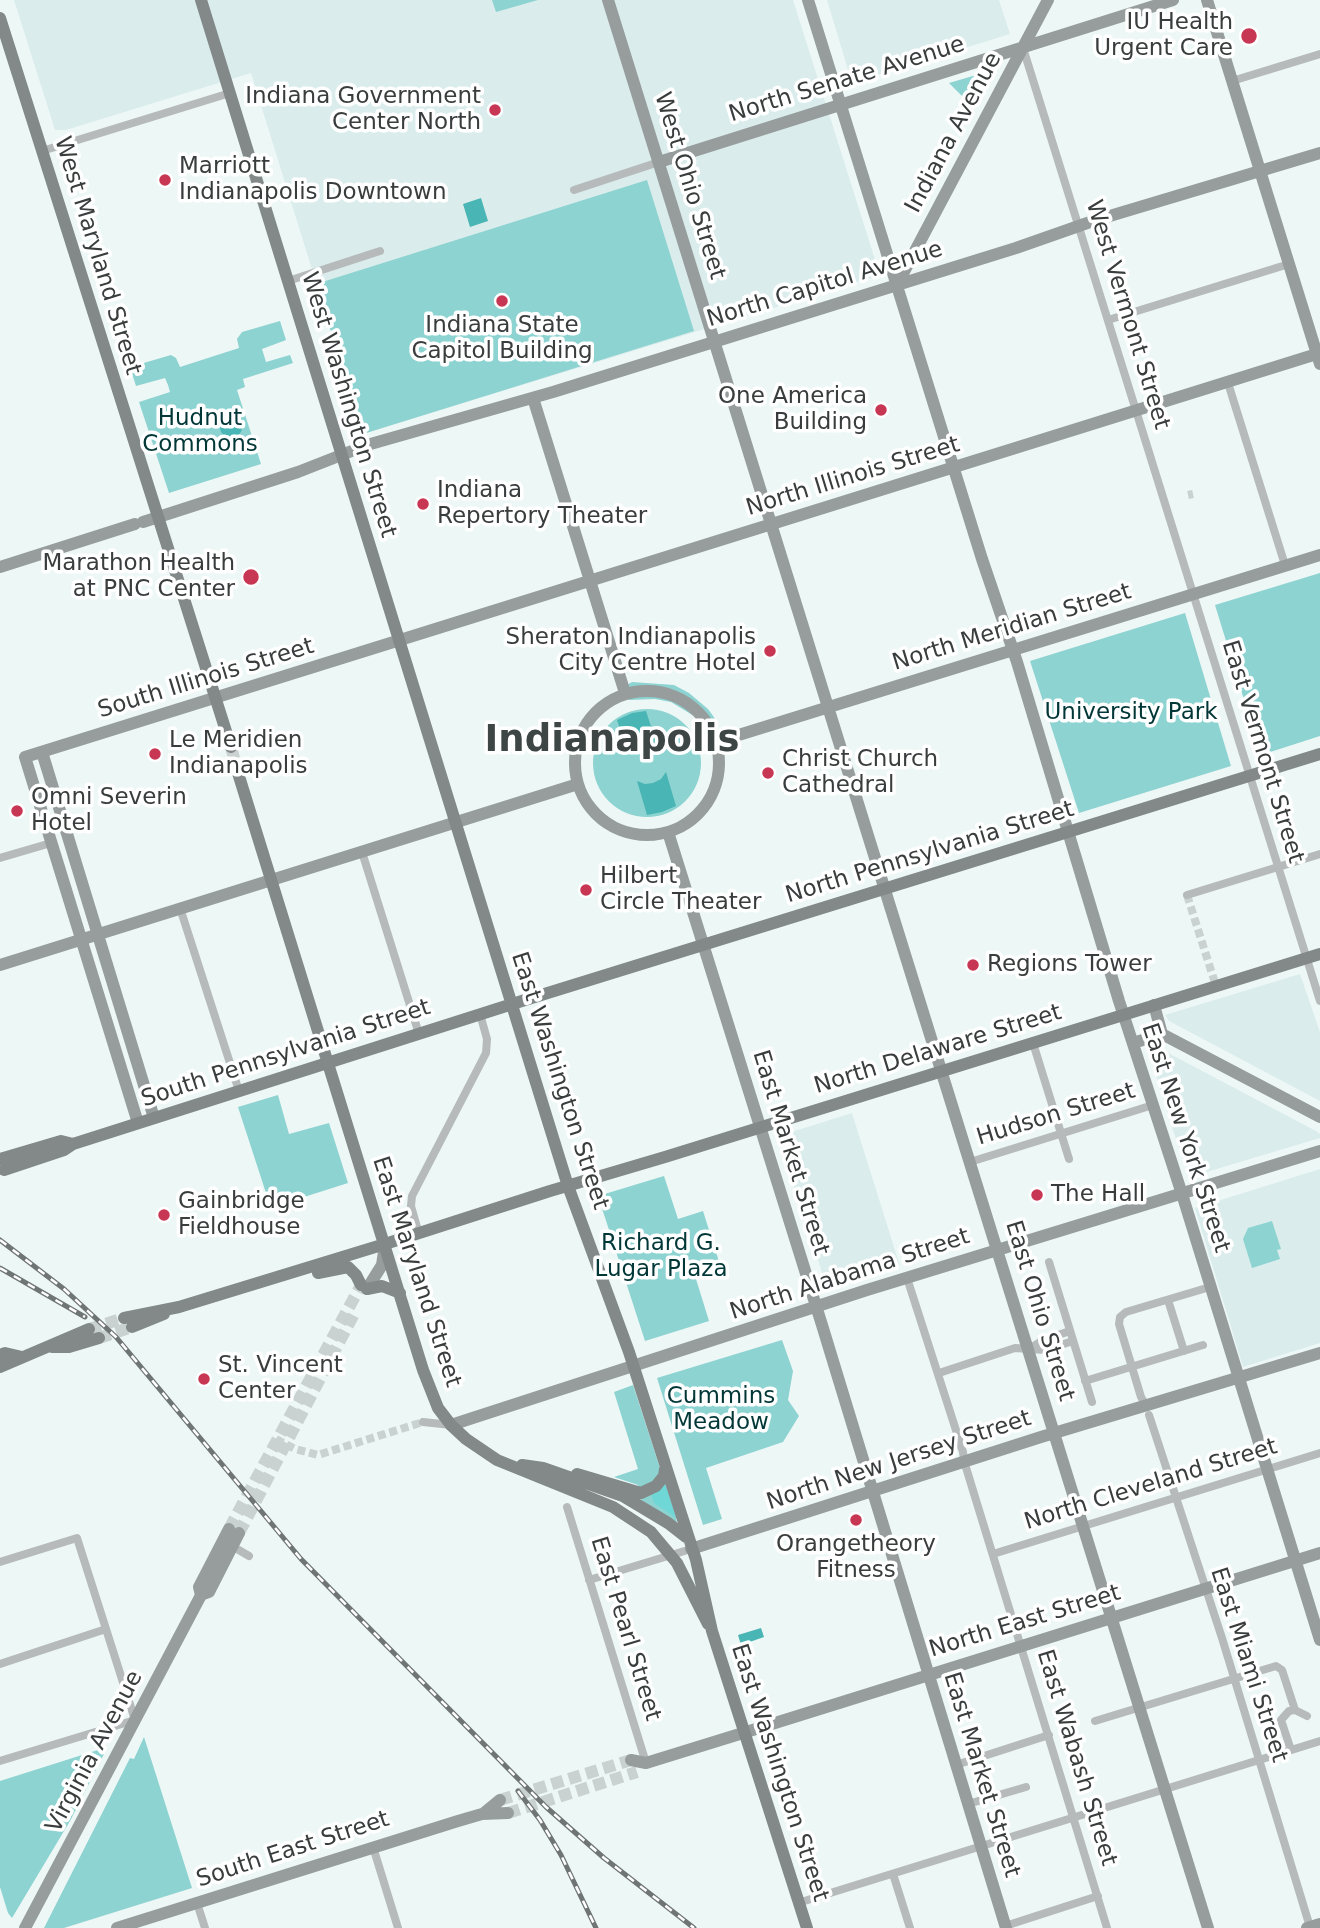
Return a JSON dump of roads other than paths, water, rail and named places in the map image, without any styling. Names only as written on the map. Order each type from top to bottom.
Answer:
[{"type":"main road","name":"West Washington Street","points":[[201,0],[456,823]]},
{"type":"main road","name":"West Ohio Street","points":[[608,0],[829,706]]},
{"type":"main road","name":"East New York Street","points":[[808,0],[1320,1640]]},
{"type":"main road","name":"Indiana Avenue","points":[[897,285],[1048,0]]},
{"type":"main road","name":"North Senate Avenue","points":[[659,162],[1173,0]]},
{"type":"main road","points":[[1207,0],[1319,357]]},
{"type":"main road","name":"West Maryland Street","points":[[0,18],[230,747]]},
{"type":"main road","name":"North Capitol Avenue","points":[[0,567],[298,472],[419,429],[533,398],[1320,153]]},
{"type":"main road","name":"North Illinois Street","points":[[399,641],[1136,410],[1319,357]]},
{"type":"main road","points":[[533,398],[625,694]]},
{"type":"main road","name":"North Meridian Street","points":[[716,742],[1320,555]]},
{"type":"main road","name":"South Illinois Street","points":[[51,843],[25,757],[399,641]]},
{"type":"main road","points":[[652,690],[664,692],[686,702],[704,719],[716,742],[719,770],[710,797],[693,819],[668,832],[640,835],[613,826],[591,808],[578,784],[575,756],[583,729],[600,707],[625,694],[652,690]]},
{"type":"main road","name":"East Ohio Street","points":[[829,706],[1208,1928]]},
{"type":"main road","points":[[42,752],[154,1118]]},
{"type":"main road","name":"North Pennsylvania Street","points":[[512,1004],[1320,754]]},
{"type":"main road","points":[[238,773],[271,880]]},
{"type":"main road","points":[[0,964],[578,784]]},
{"type":"main road","name":"East Washington Street","points":[[456,823],[568,1186],[633,1365],[707,1602],[712,1631],[743,1733],[807,1928]]},
{"type":"main road","name":"East Market Street","points":[[668,832],[1006,1927]]},
{"type":"main road","points":[[51,843],[138,1123]]},
{"type":"main road","name":"East Maryland Street","points":[[271,880],[433,1397],[440,1411],[466,1439],[497,1460],[622,1511],[651,1532],[671,1555]]},
{"type":"main road","name":"North Delaware Street","points":[[262,1282],[1320,954]]},
{"type":"main road","name":"South Pennsylvania Street","points":[[2,1164],[64,1150],[73,1144],[512,1004]]},
{"type":"main road","points":[[1154,1005],[1162,1034]]},
{"type":"main road","points":[[1133,1043],[1162,1034],[1320,1117]]},
{"type":"main road","name":"North Alabama Street","points":[[451,1425],[907,1278],[1320,1151]]},
{"type":"main road","points":[[364,1287],[382,1265],[385,1244]]},
{"type":"main road","points":[[128,1323],[262,1282],[307,1276],[344,1266],[354,1273],[364,1287]]},
{"type":"main road","points":[[364,1287],[384,1286],[400,1293]]},
{"type":"main road","points":[[0,1367],[52,1347],[69,1348],[94,1333]]},
{"type":"main road","name":"North New Jersey Street","points":[[691,1549],[1055,1433],[1148,1411],[1238,1378],[1320,1353]]},
{"type":"main road","points":[[0,1354],[22,1357]]},
{"type":"main road","points":[[497,1460],[542,1468],[623,1496],[676,1529],[686,1537],[691,1549]]},
{"type":"main road","points":[[542,1468],[579,1474],[641,1493],[656,1486],[664,1476],[665,1469]]},
{"type":"main road","name":"Virginia Avenue","points":[[25,1928],[201,1595],[209,1592],[232,1546],[234,1531],[199,1587],[201,1595]]},
{"type":"main road","name":"North East Street","points":[[743,1733],[1320,1553]]},
{"type":"main road","name":"East Washington Street","points":[[671,1555],[712,1631]]},
{"type":"main road","points":[[631,1760],[641,1767],[743,1733]]},
{"type":"main road","name":"South East Street","points":[[482,1814],[500,1800]]},
{"type":"main road","name":"South East Street","points":[[123,1927],[482,1814],[508,1813]]},
{"type":"street","name":"West Vermont Street","points":[[1023,47],[1193,594]]},
{"type":"street","points":[[1232,81],[1320,54]]},
{"type":"street","points":[[43,151],[230,93]]},
{"type":"street","name":"North Senate Avenue","points":[[574,190],[659,162]]},
{"type":"street","points":[[288,281],[380,251]]},
{"type":"street","points":[[1108,320],[1289,264]]},
{"type":"street","points":[[1228,383],[1284,565]]},
{"type":"street","name":"East Vermont Street","points":[[1193,594],[1320,1001]]},
{"type":"street","points":[[0,858],[51,843]]},
{"type":"street","points":[[362,852],[419,1034]]},
{"type":"street","points":[[1187,895],[1320,854]]},
{"type":"street","points":[[180,908],[239,1091]]},
{"type":"street","points":[[419,1234],[411,1206],[412,1196],[486,1053],[487,1039],[480,1014]]},
{"type":"street","points":[[1033,1043],[1069,1159]]},
{"type":"street","name":"Hudson Street","points":[[970,1161],[1153,1105]]},
{"type":"street","points":[[1049,1262],[1092,1402]]},
{"type":"street","name":"East Wabash Street","points":[[907,1278],[939,1373],[1107,1928]]},
{"type":"street","points":[[1184,1351],[1168,1300],[1210,1287]]},
{"type":"street","name":"East Miami Street","points":[[1168,1300],[1126,1312],[1119,1317],[1119,1324],[1206,1587],[1312,1926]]},
{"type":"street","points":[[1029,1349],[1042,1340],[1070,1331]]},
{"type":"street","points":[[939,1373],[1015,1348],[1045,1350],[1073,1341]]},
{"type":"street","points":[[1085,1381],[1203,1345]]},
{"type":"street","points":[[423,1422],[451,1425]]},
{"type":"street","name":"North Cleveland Street","points":[[993,1555],[1320,1453]]},
{"type":"street","name":"East Pearl Street","points":[[567,1507],[641,1767]]},
{"type":"street","points":[[0,1562],[76,1538],[135,1720],[0,1761]]},
{"type":"street","points":[[232,1546],[249,1556]]},
{"type":"street","points":[[589,1580],[691,1549]]},
{"type":"street","points":[[0,1664],[106,1629]]},
{"type":"street","points":[[1094,1721],[1276,1666],[1282,1670],[1295,1710]]},
{"type":"street","points":[[1291,1750],[1281,1720],[1289,1711],[1295,1710],[1307,1716]]},
{"type":"street","points":[[956,1765],[1049,1735]]},
{"type":"street","points":[[798,1903],[1320,1741]]},
{"type":"street","points":[[968,1804],[1026,1787]]},
{"type":"street","points":[[373,1847],[398,1928]]},
{"type":"street","points":[[893,1874],[909,1928]]},
{"type":"street","points":[[1006,1927],[1098,1896]]},
{"type":"street","points":[[197,1903],[205,1928]]},
{"type":"tunnel","points":[[1188,495],[1193,494]]},
{"type":"tunnel","points":[[231,747],[238,773]]},
{"type":"tunnel","points":[[1187,895],[1216,986]]},
{"type":"tunnel","points":[[229,1529],[361,1285]]},
{"type":"tunnel","points":[[239,1533],[354,1314]]},
{"type":"tunnel","points":[[89,1329],[124,1318]]},
{"type":"tunnel","points":[[99,1338],[132,1327]]},
{"type":"tunnel","points":[[276,1439],[295,1449],[318,1455],[423,1422]]},
{"type":"tunnel","points":[[500,1800],[631,1760]]},
{"type":"tunnel","points":[[508,1813],[637,1772]]},
{"type":"railway","points":[[0,1240],[64,1289],[116,1337],[301,1559],[546,1807],[604,1858],[694,1928]]},
{"type":"railway","points":[[0,1268],[85,1317]]},
{"type":"railway","points":[[518,1791],[561,1855],[596,1928]]},
{"type":"place","name":"IU Health Urgent Care","points":[[1249,36]]},
{"type":"place","name":"Indiana Government Center North","points":[[495,110]]},
{"type":"place","name":"Marriott Indianapolis Downtown","points":[[165,180]]},
{"type":"place","name":"Indiana State Capitol Building","points":[[502,301]]},
{"type":"place","name":"One America Building","points":[[881,410]]},
{"type":"place","name":"Indiana Repertory Theater","points":[[423,504]]},
{"type":"place","name":"Marathon Health at PNC Center","points":[[251,577]]},
{"type":"place","name":"Sheraton Indianapolis City Centre Hotel","points":[[770,651]]},
{"type":"place","name":"Le Meridien Indianapolis","points":[[155,754]]},
{"type":"place","name":"Christ Church Cathedral","points":[[768,773]]},
{"type":"place","name":"Omni Severin Hotel","points":[[17,811]]},
{"type":"place","name":"Hilbert Circle Theater","points":[[586,890]]},
{"type":"place","name":"Regions Tower","points":[[973,965]]},
{"type":"place","name":"The Hall","points":[[1037,1195]]},
{"type":"place","name":"Gainbridge Fieldhouse","points":[[164,1215]]},
{"type":"place","name":"St. Vincent Center","points":[[204,1379]]},
{"type":"place","name":"Orangetheory Fitness","points":[[856,1520]]},
{"type":"district","name":"Indianapolis","points":[[612,741]]},
{"type":"park label","name":"Hudnut Commons","points":[[200,432]]},
{"type":"park label","name":"University Park","points":[[1131,713]]},
{"type":"park label","name":"Richard G. Lugar Plaza","points":[[661,1257]]},
{"type":"park label","name":"Cummins Meadow","points":[[721,1410]]}]
